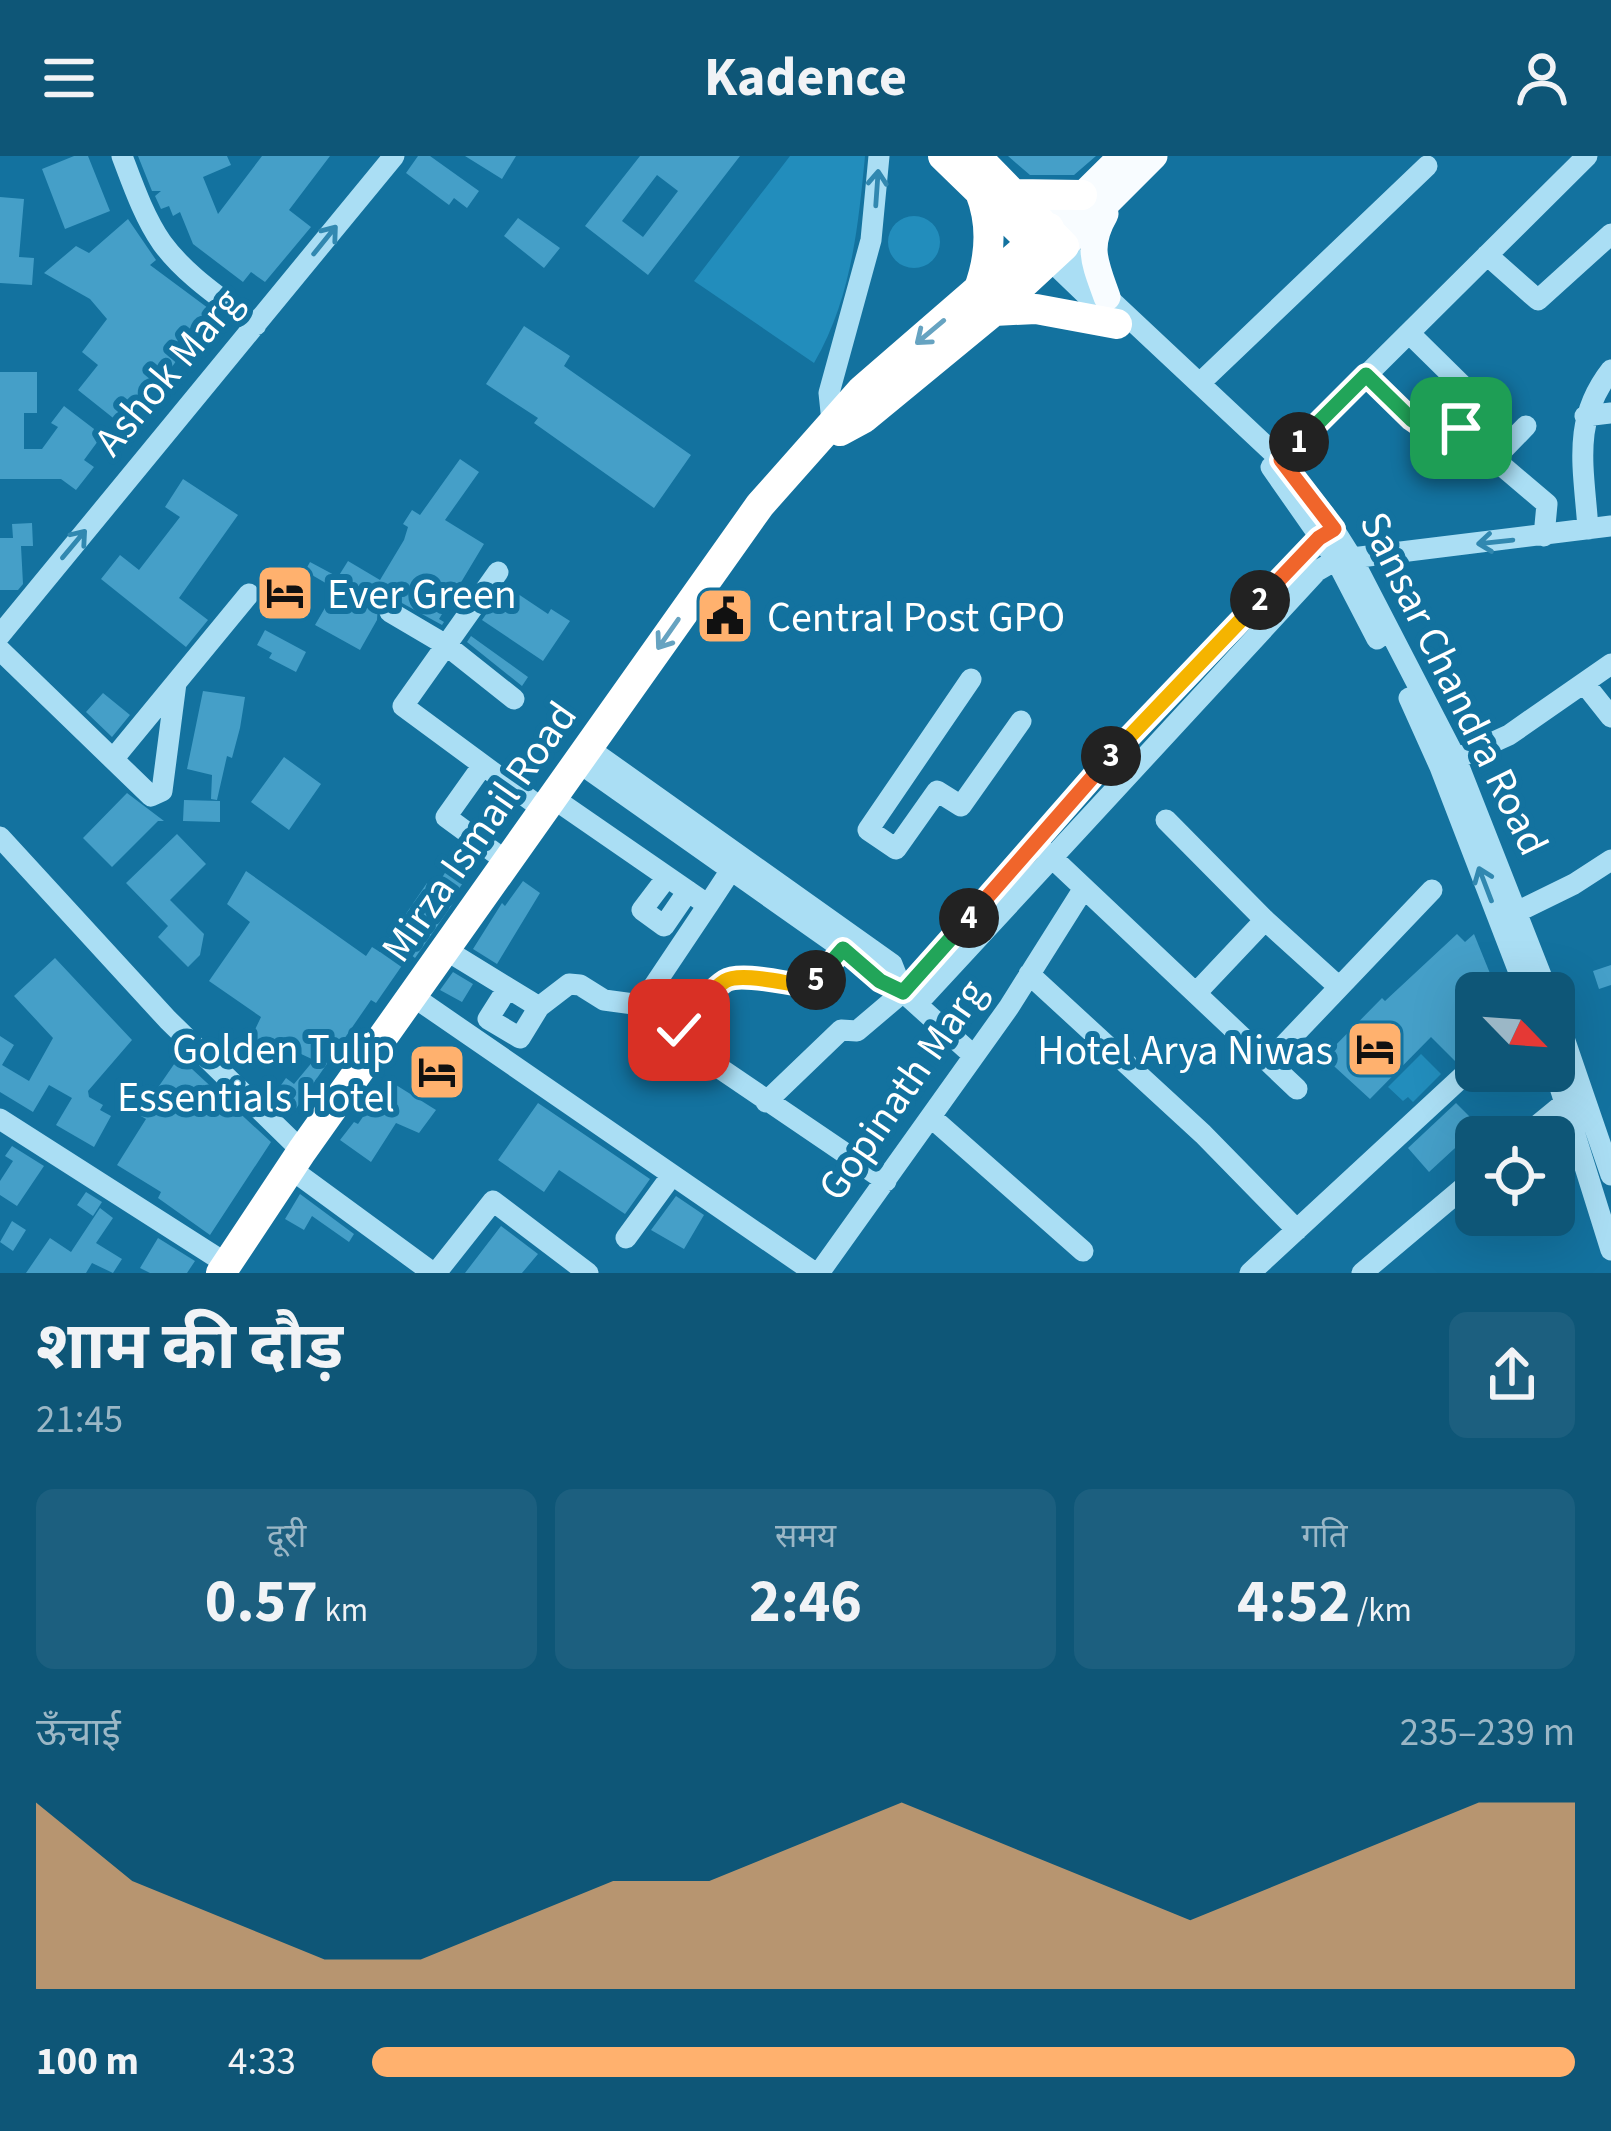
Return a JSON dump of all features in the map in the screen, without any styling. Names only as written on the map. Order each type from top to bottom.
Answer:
[{"type":"highway","points":[[943,156],[980,192],[1049,244]]},
{"type":"highway","points":[[976,156],[1014,194],[1049,244]]},
{"type":"highway","points":[[980,192],[990,223],[986,301],[1036,309],[1112,311]]},
{"type":"highway","points":[[1014,194],[1082,195]]},
{"type":"highway","name":"Mirza Ismail Road","points":[[225,1270],[296,1160],[743,527],[862,390],[986,301],[1049,244]]},
{"type":"main road","name":"Mirza Ismail Road","points":[[1049,244],[1082,195],[1122,156]]},
{"type":"main road","name":"Mirza Ismail Road","points":[[1049,244],[1154,156]]},
{"type":"main road","points":[[1112,311],[1094,259],[1093,236],[1119,190]]},
{"type":"street","points":[[122,156],[163,244],[192,275],[256,325]]},
{"type":"street","name":"Ashok Marg","points":[[0,634],[394,156]]},
{"type":"street","points":[[826,434],[830,393],[872,240],[879,156]]},
{"type":"street","points":[[1281,460],[1587,156]]},
{"type":"street","points":[[1200,382],[1427,166]]},
{"type":"street","points":[[1487,256],[1538,300],[1611,234]]},
{"type":"street","name":"Sansar Chandra Road","points":[[1049,244],[1262,456],[1344,559],[1456,759],[1541,972]]},
{"type":"street","name":"Sansar Chandra Road","points":[[1112,311],[1200,382],[1281,460],[1326,534]]},
{"type":"street","points":[[1366,375],[1424,431],[1437,437],[1461,428],[1473,406],[1471,394],[1409,333]]},
{"type":"street","points":[[1588,529],[1582,443],[1585,416],[1593,392],[1611,370]]},
{"type":"street","points":[[1585,416],[1611,413]]},
{"type":"street","points":[[1526,426],[1494,459],[1546,504],[1544,536]]},
{"type":"street","points":[[766,1102],[841,1030],[857,1031],[910,998],[1045,851],[1317,571],[1344,559],[1611,526]]},
{"type":"street","points":[[1045,851],[1116,751],[1326,534]]},
{"type":"street","name":"Sansar Chandra Road","points":[[1344,559],[1440,766],[1519,972]]},
{"type":"street","points":[[498,572],[403,706],[483,765],[708,905]]},
{"type":"street","points":[[114,758],[249,594]]},
{"type":"street","points":[[390,612],[446,645],[514,700]]},
{"type":"street","points":[[0,650],[151,796],[162,791],[176,683]]},
{"type":"street","points":[[1456,759],[1509,735],[1611,664]]},
{"type":"street","points":[[971,679],[868,830],[896,849],[937,791],[961,806],[1021,721]]},
{"type":"street","points":[[1584,683],[1611,717]]},
{"type":"street","points":[[583,755],[880,981],[910,998],[974,1056]]},
{"type":"street","points":[[583,755],[863,941],[892,964],[910,998]]},
{"type":"street","points":[[483,765],[446,817],[506,861]]},
{"type":"street","points":[[1166,820],[1340,988]]},
{"type":"street","points":[[0,837],[296,1160],[435,1273],[493,1201],[574,1269]]},
{"type":"street","points":[[1045,851],[1297,1089]]},
{"type":"street","points":[[1519,911],[1611,860]]},
{"type":"street","points":[[641,1005],[731,870]]},
{"type":"street","points":[[667,877],[642,910],[664,926],[688,892]]},
{"type":"street","name":"Gopinath Marg","points":[[817,1273],[932,1118],[1084,888]]},
{"type":"street","points":[[1268,1062],[1432,890]]},
{"type":"street","points":[[1197,992],[1265,920]]},
{"type":"street","points":[[679,1030],[724,981],[736,977],[810,986],[843,949]]},
{"type":"street","points":[[446,950],[539,1007]]},
{"type":"street","points":[[1029,974],[1203,1134],[1297,1230]]},
{"type":"street","points":[[506,988],[488,1019],[520,1038],[539,1007],[569,984],[580,985],[604,1000],[641,1005],[766,1102],[886,1181]]},
{"type":"street","points":[[414,997],[817,1273]]},
{"type":"street","points":[[1575,1070],[1611,1175]]},
{"type":"street","points":[[1250,1273],[1455,1083]]},
{"type":"street","points":[[1562,1092],[1611,1250]]},
{"type":"street","points":[[1549,1116],[1566,1102]]},
{"type":"street","points":[[932,1118],[1083,1251]]},
{"type":"street","points":[[0,1119],[225,1270]]},
{"type":"street","points":[[626,1238],[672,1175]]},
{"type":"street","points":[[1362,1273],[1455,1195]]},
{"type":"shaded area","points":[[790,156],[865,156],[845,289],[814,363],[694,281]]},
{"type":"shaded area","points":[[914,216],[932,224],[940,242],[932,260],[914,268],[896,260],[888,242],[896,224]]},
{"type":"shaded area","points":[[1421,1054],[1441,1074],[1413,1102],[1408,1097],[1403,1101],[1388,1087]]},
{"type":"building","points":[[74,156],[88,156],[110,211],[65,229],[42,169]]},
{"type":"building","points":[[138,156],[227,156],[231,165],[203,177],[218,214],[262,156],[330,156],[289,210],[311,227],[265,282],[251,272],[243,282],[193,244],[180,212],[173,216],[169,206],[161,209],[155,196],[161,191],[152,191]]},
{"type":"building","points":[[418,156],[430,156],[479,191],[467,208],[454,198],[449,205],[406,173]]},
{"type":"building","points":[[465,156],[516,156],[502,179]]},
{"type":"building","points":[[640,156],[740,156],[648,275],[585,226]],"holes":[[[657,175],[678,191],[643,237],[622,221]]]},
{"type":"building","points":[[1008,156],[1096,156],[1074,175],[1030,175]]},
{"type":"building","points":[[0,197],[24,199],[19,257],[34,258],[32,285],[0,283]]},
{"type":"building","points":[[518,218],[560,248],[544,268],[504,236]]},
{"type":"building","points":[[128,219],[156,260],[150,265],[212,311],[169,371],[178,378],[148,416],[136,406],[122,425],[78,390],[98,365],[82,352],[107,319],[90,299],[44,273],[76,246],[89,253]]},
{"type":"building","points":[[524,326],[570,356],[564,366],[691,455],[654,508],[486,384]]},
{"type":"building","points":[[0,372],[37,372],[37,413],[24,413],[24,449],[42,449],[58,427],[51,423],[64,406],[98,432],[98,441],[84,460],[94,467],[76,490],[61,479],[0,479]]},
{"type":"building","points":[[460,459],[479,472],[445,520],[484,544],[439,619],[442,625],[391,597],[378,603],[377,620],[360,650],[315,625],[336,589],[305,571],[310,562],[338,577],[348,561],[380,580],[404,540],[408,527],[403,524],[412,510],[420,515]]},
{"type":"building","points":[[183,479],[238,515],[179,598],[208,620],[186,647],[101,579],[120,555],[139,570],[180,517],[165,507]]},
{"type":"building","points":[[32,523],[33,546],[21,546],[23,584],[18,590],[0,590],[0,538],[13,538],[12,524]]},
{"type":"building","points":[[506,586],[548,614],[551,609],[570,621],[543,661],[482,620]]},
{"type":"building","points":[[265,630],[306,652],[296,672],[269,658],[272,653],[257,645]]},
{"type":"building","points":[[471,636],[528,677],[522,686],[467,642]]},
{"type":"building","points":[[203,691],[245,697],[217,800],[211,799],[212,775],[187,769]]},
{"type":"building","points":[[103,693],[130,715],[112,737],[86,712]]},
{"type":"building","points":[[284,757],[321,784],[289,830],[251,802]]},
{"type":"building","points":[[127,793],[164,821],[158,821],[112,867],[83,838]]},
{"type":"building","points":[[184,800],[220,801],[220,822],[183,821]]},
{"type":"building","points":[[177,834],[206,864],[170,900],[204,934],[200,955],[188,967],[158,937],[168,926],[126,883]]},
{"type":"building","points":[[461,847],[479,860],[451,900],[454,902],[415,958],[410,954],[376,1003],[371,1000],[295,1110],[274,1095],[286,1078],[294,1084],[314,1060],[286,1047],[278,1066],[243,1055],[261,1017],[209,981],[250,922],[227,904],[246,871],[366,956],[372,947],[380,952],[427,883],[435,889]]},
{"type":"building","points":[[523,881],[540,893],[497,964],[473,949],[502,903],[505,906]]},
{"type":"building","points":[[1457,934],[1465,942],[1474,934],[1489,972],[1455,972],[1455,1061],[1431,1037],[1370,1099],[1324,1057],[1382,998],[1385,1001]]},
{"type":"building","points":[[55,958],[132,1040],[88,1091],[89,1097],[103,1105],[100,1110],[111,1116],[94,1147],[56,1125],[72,1098],[49,1085],[33,1112],[0,1092],[0,1036],[14,1045],[2,1065],[29,1081],[53,1038],[14,996]]},
{"type":"building","points":[[1611,965],[1611,985],[1599,989],[1593,971]]},
{"type":"building","points":[[453,972],[473,984],[462,1002],[440,990]]},
{"type":"building","points":[[179,1057],[271,1142],[210,1235],[158,1198],[161,1192],[117,1165],[146,1119],[139,1115]]},
{"type":"building","points":[[388,1080],[436,1110],[419,1133],[396,1123],[371,1162],[340,1140],[354,1122],[358,1124]]},
{"type":"building","points":[[538,1103],[650,1179],[625,1214],[559,1170],[544,1192],[498,1160]]},
{"type":"building","points":[[1456,1103],[1469,1116],[1455,1116],[1455,1148],[1429,1172],[1408,1148]]},
{"type":"building","points":[[12,1146],[44,1166],[17,1206],[0,1195],[0,1181],[13,1161],[5,1156]]},
{"type":"building","points":[[86,1192],[102,1202],[93,1216],[77,1205]]},
{"type":"building","points":[[300,1194],[354,1234],[349,1242],[312,1216],[304,1230],[285,1219]]},
{"type":"building","points":[[676,1196],[704,1215],[684,1249],[651,1230]]},
{"type":"building","points":[[100,1208],[113,1218],[96,1243],[122,1259],[113,1273],[92,1263],[86,1273],[26,1273],[50,1238],[71,1252]]},
{"type":"building","points":[[12,1221],[26,1230],[13,1251],[0,1242]]},
{"type":"building","points":[[501,1226],[538,1254],[522,1273],[465,1273]]},
{"type":"building","points":[[158,1238],[195,1261],[187,1273],[150,1273],[140,1268]]},
{"type":"place","name":"Ever Green","points":[[285,593]]},
{"type":"place","name":"Central Post GPO","points":[[725,616]]},
{"type":"place","name":"Hotel Arya Niwas","points":[[1375,1049]]},
{"type":"place","name":"Golden Tulip Essentials Hotel","points":[[437,1072]]},
{"type":"route","points":[[679,1030],[724,981],[736,977],[810,986],[843,949],[880,981],[903,992],[1116,751],[1319,538],[1334,529],[1281,460],[1366,375],[1424,431],[1437,437],[1461,428]]}]
